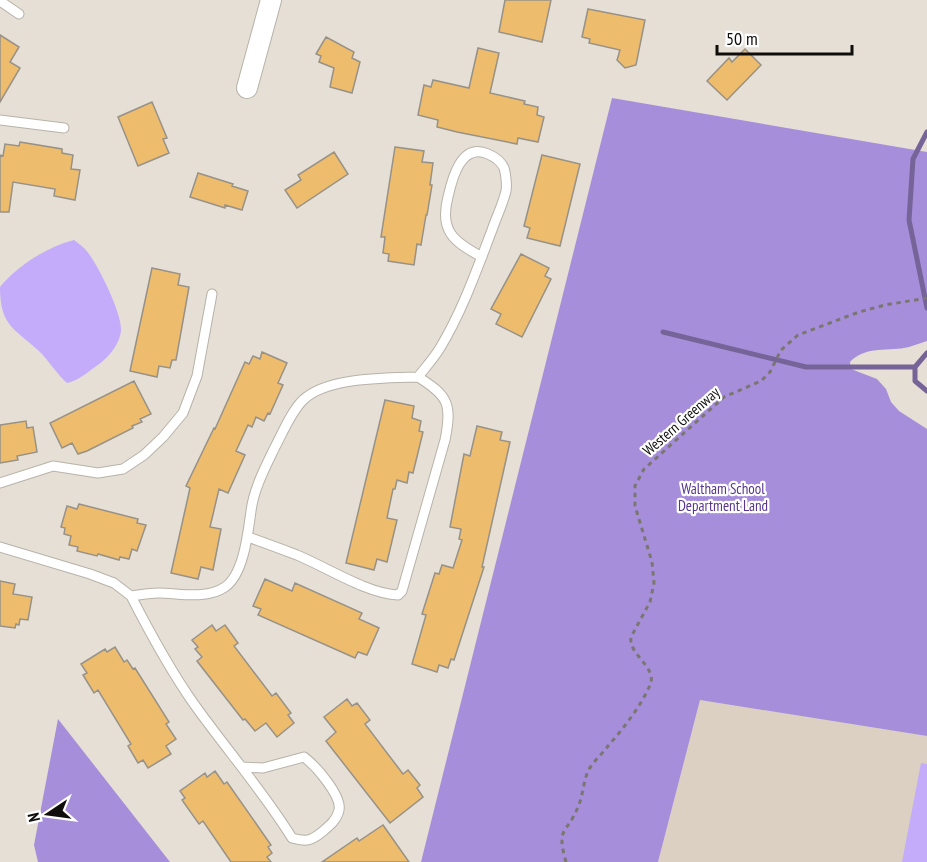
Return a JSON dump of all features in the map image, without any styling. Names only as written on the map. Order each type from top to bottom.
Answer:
[{"type":"street","points":[[247,88],[271,0]]},
{"type":"lane","points":[[0,1],[18,14]]},
{"type":"lane","points":[[0,120],[64,128]]},
{"type":"lane","points":[[418,377],[440,348],[482,257],[506,190],[505,169],[498,159],[485,152],[471,153],[462,159],[452,176],[445,209],[447,226],[452,238],[461,246],[482,257]]},
{"type":"lane","points":[[0,483],[53,466],[98,473],[123,469],[144,455],[164,437],[183,413],[197,376],[212,294]]},
{"type":"lane","points":[[131,596],[157,593],[202,594],[215,592],[227,586],[235,576],[248,537],[255,491],[286,427],[303,401],[316,391],[344,383],[418,377],[436,388],[445,400],[450,416],[446,440],[402,591],[398,595],[389,595],[354,582],[297,555],[248,537]]},
{"type":"lane","points":[[0,548],[90,574],[114,583],[131,596],[167,663],[194,704],[273,807],[292,838],[304,842],[312,840],[336,819],[340,808],[337,798],[313,764],[304,757],[263,768],[243,767]]},
{"type":"path","name":"Western Greenway","points":[[566,862],[561,844],[562,834],[579,807],[588,771],[623,729],[651,684],[650,672],[630,643],[631,637],[651,602],[654,584],[652,562],[635,506],[635,486],[644,470],[724,397],[761,381],[770,372],[781,350],[798,335],[859,312],[927,298]]},
{"type":"shaded area","points":[[74,240],[85,249],[102,276],[113,300],[121,330],[115,346],[104,360],[82,376],[67,383],[39,351],[10,325],[3,310],[0,287],[15,271],[34,258],[54,247]]},
{"type":"shaded area","points":[[700,700],[927,736],[927,862],[658,862]]},
{"type":"shaded area","points":[[921,763],[927,764],[927,862],[902,862]]},
{"type":"green space","name":"Waltham School Department Land","points":[[612,98],[927,152],[927,341],[909,347],[870,351],[850,362],[851,369],[877,379],[899,411],[927,429],[927,736],[700,700],[658,862],[421,862]]},
{"type":"green space","points":[[58,719],[170,862],[38,862],[34,845]]},
{"type":"building","points":[[505,0],[551,0],[542,42],[499,32]]},
{"type":"building","points":[[588,9],[645,20],[636,65],[625,68],[617,60],[620,50],[589,43],[590,39],[582,37]]},
{"type":"building","points":[[0,35],[19,47],[10,62],[20,68],[0,102]]},
{"type":"building","points":[[326,37],[354,52],[352,58],[360,62],[352,93],[330,87],[334,68],[319,62],[321,56],[316,54]]},
{"type":"building","points":[[478,48],[499,53],[490,93],[525,101],[524,104],[538,107],[537,115],[544,117],[538,142],[518,138],[517,144],[457,132],[437,127],[438,120],[418,115],[424,85],[431,87],[433,80],[469,88]]},
{"type":"building","points":[[745,49],[761,65],[727,100],[707,81],[729,58],[732,62]]},
{"type":"building","points":[[152,102],[167,138],[163,139],[169,153],[138,166],[118,117]]},
{"type":"building","points":[[20,142],[62,149],[62,153],[73,155],[71,169],[80,170],[75,200],[54,196],[55,189],[13,182],[9,212],[0,212],[0,155],[3,156],[5,144],[19,146]]},
{"type":"building","points":[[395,147],[424,151],[422,162],[433,163],[427,215],[421,245],[417,244],[414,265],[388,261],[389,254],[383,253],[385,237],[381,237]]},
{"type":"building","points":[[334,152],[348,174],[297,208],[285,190],[301,180],[298,175]]},
{"type":"building","points":[[542,155],[580,164],[560,246],[527,238],[530,228],[524,226]]},
{"type":"building","points":[[198,173],[248,191],[242,210],[225,205],[225,208],[190,197]]},
{"type":"building","points":[[521,254],[549,268],[545,276],[551,279],[522,337],[496,324],[501,314],[491,309]]},
{"type":"building","points":[[152,268],[180,274],[178,285],[189,287],[176,360],[172,360],[170,368],[159,366],[157,377],[130,371]]},
{"type":"building","points":[[262,352],[287,363],[278,383],[283,385],[270,414],[268,413],[264,421],[256,417],[252,427],[248,425],[236,451],[245,455],[228,493],[219,489],[210,527],[221,529],[213,570],[201,567],[198,579],[171,573],[190,488],[186,486],[245,362],[249,364],[253,356],[260,359]]},
{"type":"building","points":[[134,381],[151,414],[140,419],[142,422],[132,426],[133,428],[87,451],[78,454],[72,443],[62,448],[50,423]]},
{"type":"building","points":[[385,400],[414,406],[412,418],[421,421],[419,431],[423,432],[413,473],[409,472],[407,483],[397,480],[395,489],[393,489],[387,518],[397,520],[387,562],[377,559],[374,570],[346,563]]},
{"type":"building","points":[[26,421],[27,428],[33,427],[37,452],[17,456],[18,460],[0,463],[0,425]]},
{"type":"building","points":[[477,426],[502,432],[500,440],[510,442],[482,567],[484,567],[454,660],[451,659],[448,668],[439,665],[437,672],[412,664],[426,615],[422,614],[435,573],[439,574],[442,565],[453,568],[462,540],[459,539],[461,529],[450,527],[464,454],[470,456]]},
{"type":"building","points":[[79,504],[138,519],[137,523],[146,525],[137,551],[132,549],[129,559],[120,557],[119,560],[77,551],[78,547],[69,545],[71,536],[64,534],[65,528],[61,527],[67,506],[77,509]]},
{"type":"building","points":[[265,579],[292,591],[295,583],[362,613],[359,619],[379,628],[367,655],[358,652],[355,658],[258,615],[261,609],[253,606]]},
{"type":"building","points":[[0,581],[15,584],[13,594],[32,597],[28,620],[20,619],[19,625],[16,624],[15,628],[0,626]]},
{"type":"building","points":[[212,625],[216,631],[225,625],[238,643],[234,646],[272,696],[276,693],[291,713],[288,715],[294,723],[277,737],[266,723],[255,731],[245,719],[243,720],[197,661],[202,657],[195,649],[198,647],[192,640]]},
{"type":"building","points":[[115,647],[124,662],[127,660],[133,669],[135,668],[169,722],[166,724],[176,739],[166,746],[171,754],[148,768],[143,760],[138,763],[128,746],[131,744],[98,690],[94,693],[83,675],[87,673],[81,664],[105,649],[107,652]]},
{"type":"building","points":[[347,699],[352,706],[357,703],[370,720],[365,724],[403,774],[408,770],[420,785],[417,788],[423,797],[390,823],[326,741],[336,732],[324,717]]},
{"type":"building","points":[[215,771],[224,784],[227,782],[271,845],[268,847],[272,853],[267,857],[271,862],[231,862],[203,821],[199,824],[182,800],[185,798],[180,791],[205,773],[207,777]]},
{"type":"building","points":[[383,825],[409,862],[322,862],[357,838],[359,841]]},
{"type":"waterway","points":[[927,132],[913,159],[909,220],[927,308]]},
{"type":"waterway","points":[[663,332],[806,367],[915,367]]},
{"type":"waterway","points":[[927,353],[915,367],[915,381],[927,391]]}]
